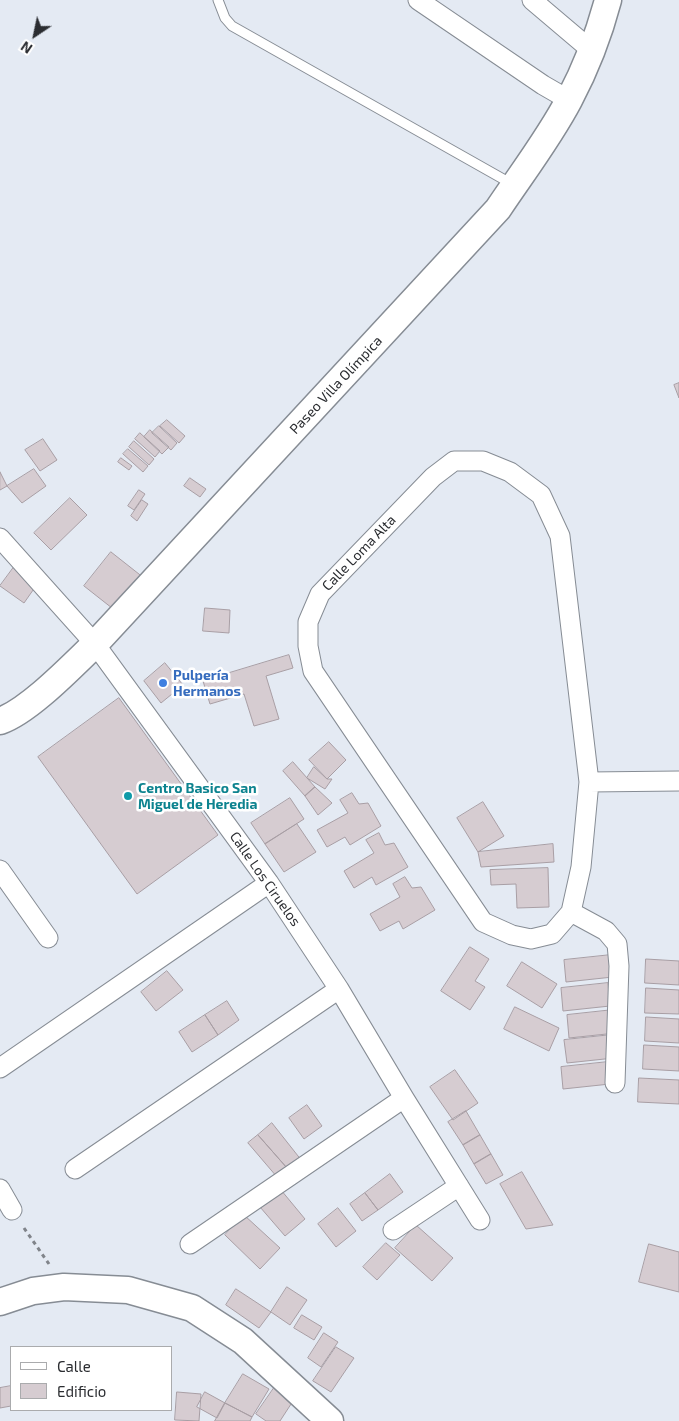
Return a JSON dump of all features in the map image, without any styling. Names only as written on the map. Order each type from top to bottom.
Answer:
[{"type":"main road","name":"Paseo Villa Olímpica","points":[[0,721],[21,710],[95,644],[498,209],[540,148],[569,100],[601,27],[608,0]]},
{"type":"main road","points":[[0,1302],[33,1291],[64,1287],[128,1290],[192,1308],[243,1341],[330,1421]]},
{"type":"street","points":[[418,0],[569,100]]},
{"type":"street","points":[[532,0],[592,50]]},
{"type":"street","name":"Calle Loma Alta","points":[[454,461],[483,461],[510,472],[541,495],[560,536],[589,782],[581,867],[572,912],[552,934],[531,939],[512,935],[483,922],[313,672],[308,646],[308,622],[320,594],[433,477],[454,461]]},
{"type":"street","name":"Calle Los Ciruelos","points":[[0,538],[95,644],[269,883],[339,988],[404,1098],[480,1220]]},
{"type":"street","points":[[589,782],[679,781]]},
{"type":"street","points":[[0,870],[48,938]]},
{"type":"street","points":[[0,1068],[269,883]]},
{"type":"street","points":[[572,912],[606,931],[617,944],[619,966],[615,1083]]},
{"type":"street","points":[[75,1169],[339,988]]},
{"type":"street","points":[[190,1244],[404,1098]]},
{"type":"street","points":[[393,1230],[459,1186]]},
{"type":"street","points":[[0,1189],[12,1210]]},
{"type":"lane","points":[[218,0],[225,18],[232,26],[515,185]]},
{"type":"path","points":[[12,1210],[64,1287]]},
{"type":"building","points":[[679,383],[679,398],[674,385]]},
{"type":"building","points":[[167,420],[185,436],[179,443],[160,426]]},
{"type":"building","points":[[159,426],[177,443],[171,450],[152,433]]},
{"type":"building","points":[[150,430],[169,447],[162,454],[144,437]]},
{"type":"building","points":[[140,433],[160,451],[155,457],[135,439]]},
{"type":"building","points":[[43,439],[57,460],[40,471],[25,450]]},
{"type":"building","points":[[134,441],[154,459],[149,465],[129,447]]},
{"type":"building","points":[[128,449],[148,466],[143,472],[123,454]]},
{"type":"building","points":[[121,458],[132,466],[129,470],[118,462]]},
{"type":"building","points":[[34,469],[46,486],[22,503],[7,486]]},
{"type":"building","points":[[0,472],[7,486],[0,490]]},
{"type":"building","points":[[190,478],[206,489],[200,497],[184,486]]},
{"type":"building","points":[[139,490],[145,494],[134,510],[128,506]]},
{"type":"building","points":[[70,498],[87,515],[51,550],[34,533]]},
{"type":"building","points":[[142,500],[148,504],[137,521],[131,516]]},
{"type":"building","points":[[111,552],[144,578],[117,612],[84,586]]},
{"type":"building","points":[[14,567],[38,583],[24,603],[0,586]]},
{"type":"building","points":[[205,608],[230,610],[229,633],[203,631]]},
{"type":"building","points":[[289,655],[293,668],[266,676],[279,719],[254,726],[244,694],[210,704],[203,681]]},
{"type":"building","name":"Pulpería Hermanos","points":[[165,663],[183,685],[161,703],[144,681]]},
{"type":"building","name":"Centro Basico San Miguel de Heredia","points":[[119,698],[218,835],[137,894],[38,757]]},
{"type":"building","points":[[329,742],[346,760],[327,779],[309,760]]},
{"type":"building","points":[[293,762],[315,787],[305,796],[283,771]]},
{"type":"building","points":[[314,767],[327,779],[332,779],[325,789],[307,778]]},
{"type":"building","points":[[315,787],[332,803],[318,815],[305,796]]},
{"type":"building","points":[[352,793],[359,804],[368,803],[381,826],[350,845],[345,837],[327,847],[317,830],[348,813],[340,800]]},
{"type":"building","points":[[290,798],[304,819],[265,844],[251,823]]},
{"type":"building","points":[[483,802],[504,836],[478,852],[457,818]]},
{"type":"building","points":[[297,824],[316,852],[284,872],[265,844]]},
{"type":"building","points":[[379,833],[385,845],[394,843],[408,867],[376,885],[372,877],[354,888],[344,871],[374,853],[366,840]]},
{"type":"building","points":[[553,844],[554,862],[481,867],[478,852]]},
{"type":"building","points":[[548,868],[549,907],[517,908],[516,884],[491,885],[490,870]]},
{"type":"building","points":[[405,877],[412,888],[421,887],[435,910],[403,929],[399,921],[380,931],[370,914],[400,897],[393,884]]},
{"type":"building","points":[[470,947],[489,959],[475,981],[485,987],[470,1010],[441,991]]},
{"type":"building","points":[[611,955],[613,977],[566,982],[564,960]]},
{"type":"building","points":[[646,959],[679,961],[679,985],[645,983]]},
{"type":"building","points":[[522,962],[557,984],[542,1008],[507,986]]},
{"type":"building","points":[[167,971],[183,990],[156,1011],[141,992]]},
{"type":"building","points":[[608,983],[610,1006],[563,1011],[561,988]]},
{"type":"building","points":[[646,988],[679,990],[679,1014],[645,1013]]},
{"type":"building","points":[[227,1001],[239,1020],[218,1035],[205,1015]]},
{"type":"building","points":[[515,1007],[559,1028],[549,1051],[504,1029]]},
{"type":"building","points":[[613,1010],[616,1033],[569,1038],[567,1015]]},
{"type":"building","points":[[205,1015],[218,1035],[192,1052],[179,1032]]},
{"type":"building","points":[[646,1017],[679,1019],[679,1043],[645,1041]]},
{"type":"building","points":[[611,1035],[614,1058],[567,1063],[564,1040]]},
{"type":"building","points":[[644,1045],[679,1047],[679,1071],[643,1069]]},
{"type":"building","points":[[608,1062],[610,1084],[563,1089],[561,1067]]},
{"type":"building","points":[[455,1070],[478,1103],[453,1120],[430,1087]]},
{"type":"building","points":[[639,1078],[679,1080],[679,1104],[638,1102]]},
{"type":"building","points":[[307,1105],[322,1126],[304,1139],[289,1118]]},
{"type":"building","points":[[466,1111],[480,1135],[463,1145],[448,1122]]},
{"type":"building","points":[[272,1123],[302,1161],[287,1168],[258,1135]]},
{"type":"building","points":[[258,1135],[287,1168],[277,1177],[248,1143]]},
{"type":"building","points":[[480,1135],[491,1154],[474,1164],[463,1145]]},
{"type":"building","points":[[491,1154],[503,1175],[486,1184],[474,1164]]},
{"type":"building","points":[[522,1172],[553,1225],[526,1229],[500,1184]]},
{"type":"building","points":[[390,1174],[403,1192],[378,1210],[365,1193]]},
{"type":"building","points":[[281,1190],[305,1219],[285,1236],[260,1207]]},
{"type":"building","points":[[365,1193],[378,1210],[362,1221],[350,1204]]},
{"type":"building","points":[[338,1208],[356,1231],[336,1247],[318,1224]]},
{"type":"building","points":[[244,1215],[280,1248],[260,1269],[225,1235]]},
{"type":"building","points":[[416,1225],[453,1258],[432,1281],[395,1248]]},
{"type":"building","points":[[386,1243],[400,1255],[377,1280],[363,1267]]},
{"type":"building","points":[[649,1244],[679,1252],[679,1292],[639,1282]]},
{"type":"building","points":[[287,1287],[307,1300],[290,1325],[271,1312]]},
{"type":"building","points":[[236,1289],[271,1312],[259,1328],[226,1305]]},
{"type":"building","points":[[302,1315],[322,1327],[314,1340],[294,1328]]},
{"type":"building","points":[[324,1333],[338,1342],[321,1367],[308,1358]]},
{"type":"building","points":[[336,1347],[354,1358],[331,1392],[313,1381]]},
{"type":"building","points":[[243,1374],[269,1389],[252,1417],[225,1403]]},
{"type":"building","points":[[10,1386],[10,1406],[0,1408],[0,1388]]},
{"type":"building","points":[[274,1388],[293,1401],[280,1421],[266,1421],[256,1414]]},
{"type":"building","points":[[177,1392],[201,1394],[199,1421],[175,1420]]},
{"type":"building","points":[[205,1392],[225,1403],[217,1418],[197,1407]]},
{"type":"building","points":[[225,1403],[252,1417],[250,1421],[215,1421]]},
{"type":"place","name":"Pulpería Hermanos","points":[[163,683]]},
{"type":"place","name":"Centro Basico San Miguel de Heredia","points":[[128,796]]}]
